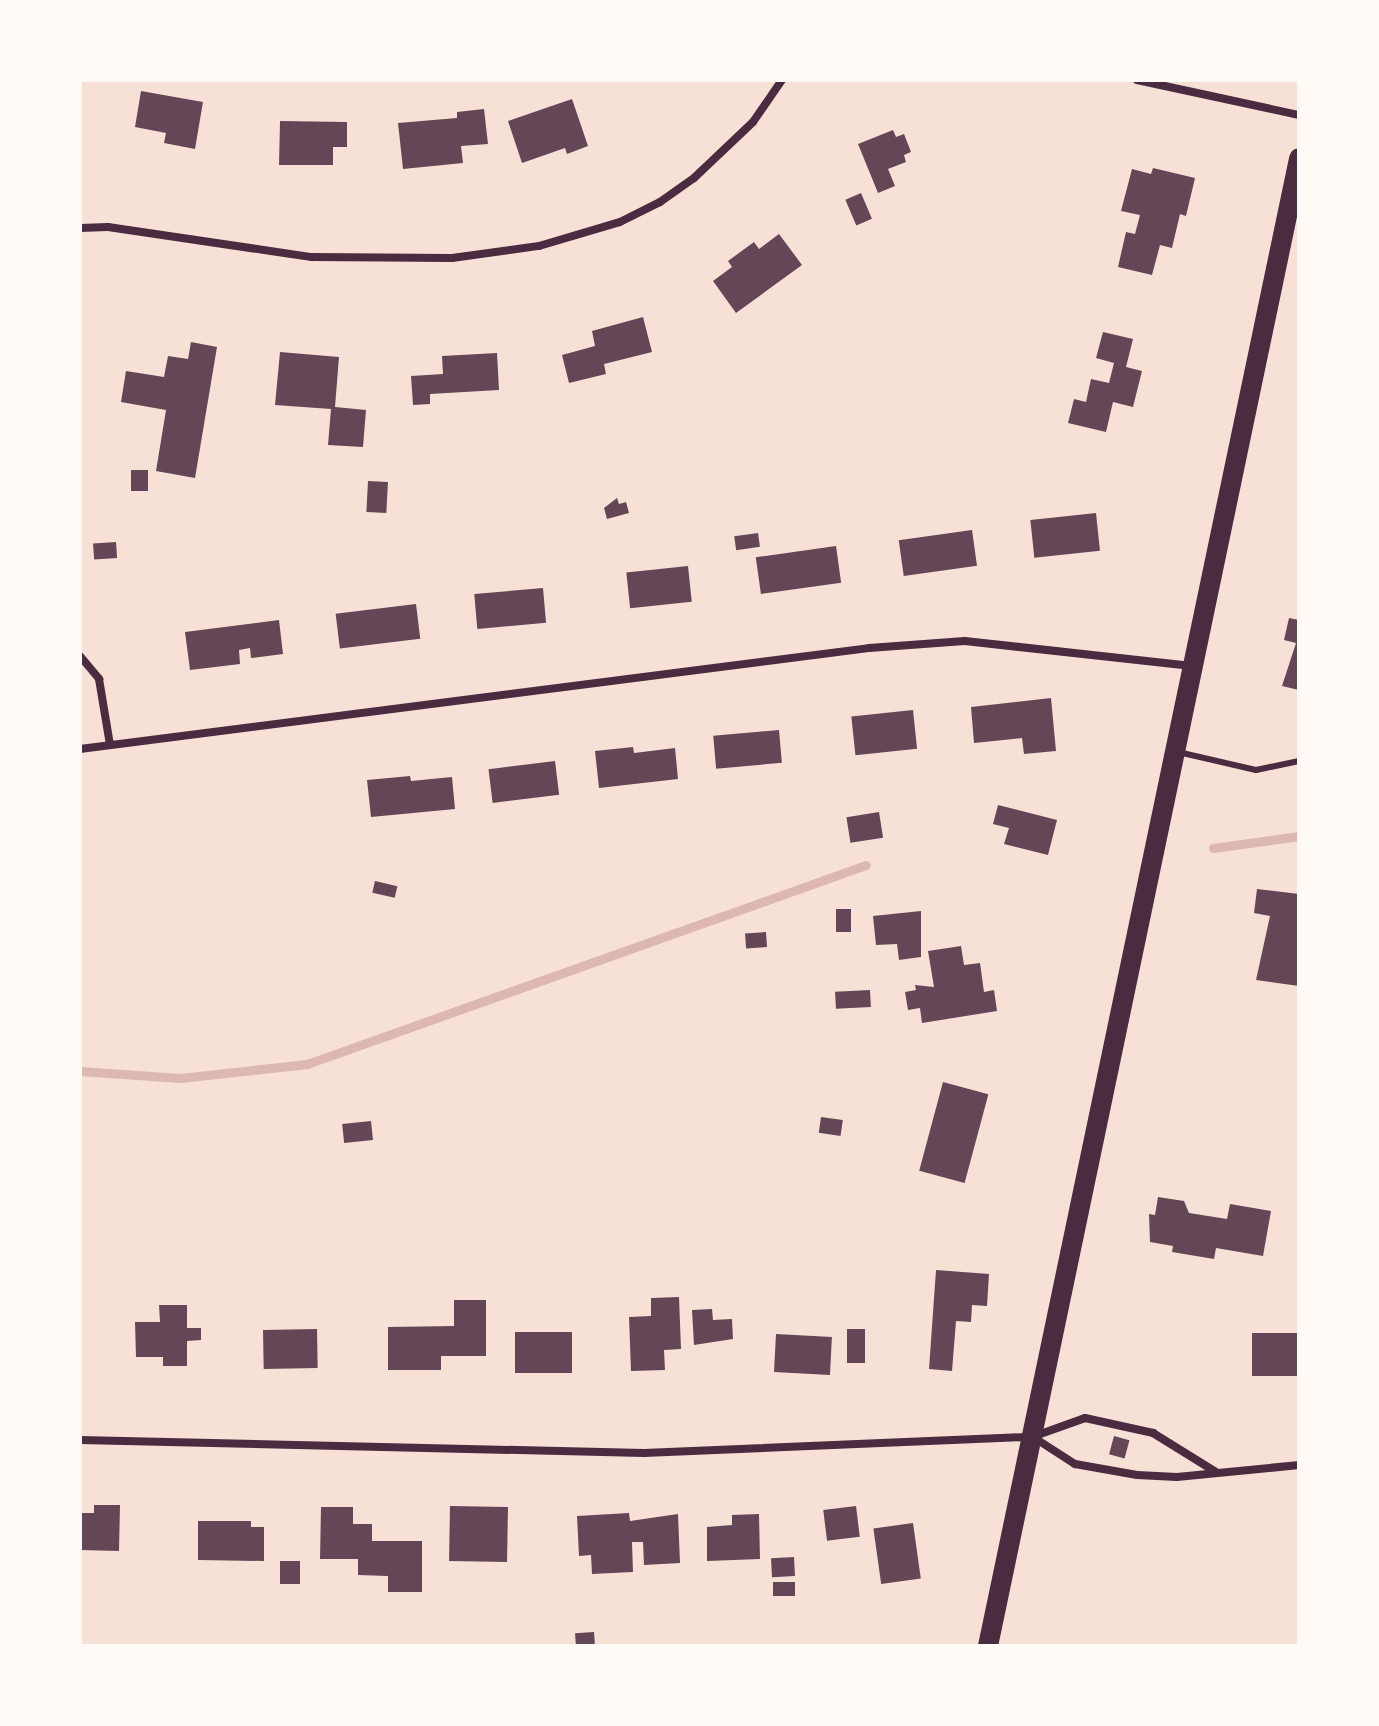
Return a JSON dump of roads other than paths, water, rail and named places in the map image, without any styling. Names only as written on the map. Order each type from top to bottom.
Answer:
[{"type":"main road","points":[[988,1646],[1172,751],[1299,158]]},
{"type":"street","points":[[80,228],[108,227],[312,257],[452,258],[539,246],[620,222],[672,194],[753,122],[782,80]]},
{"type":"street","points":[[1137,80],[1299,115]]},
{"type":"street","points":[[80,749],[869,648],[965,641],[1190,666]]},
{"type":"street","points":[[80,656],[99,679],[110,745]]},
{"type":"street","points":[[80,1440],[644,1453],[1032,1437],[1085,1418],[1153,1433],[1216,1472]]},
{"type":"street","points":[[1032,1437],[1075,1464],[1177,1477],[1299,1465]]},
{"type":"lane","points":[[1172,751],[1256,770],[1299,761]]},
{"type":"waterway","points":[[1213,848],[1299,836]]},
{"type":"waterway","points":[[80,1071],[180,1078],[307,1064],[866,865]]}]
